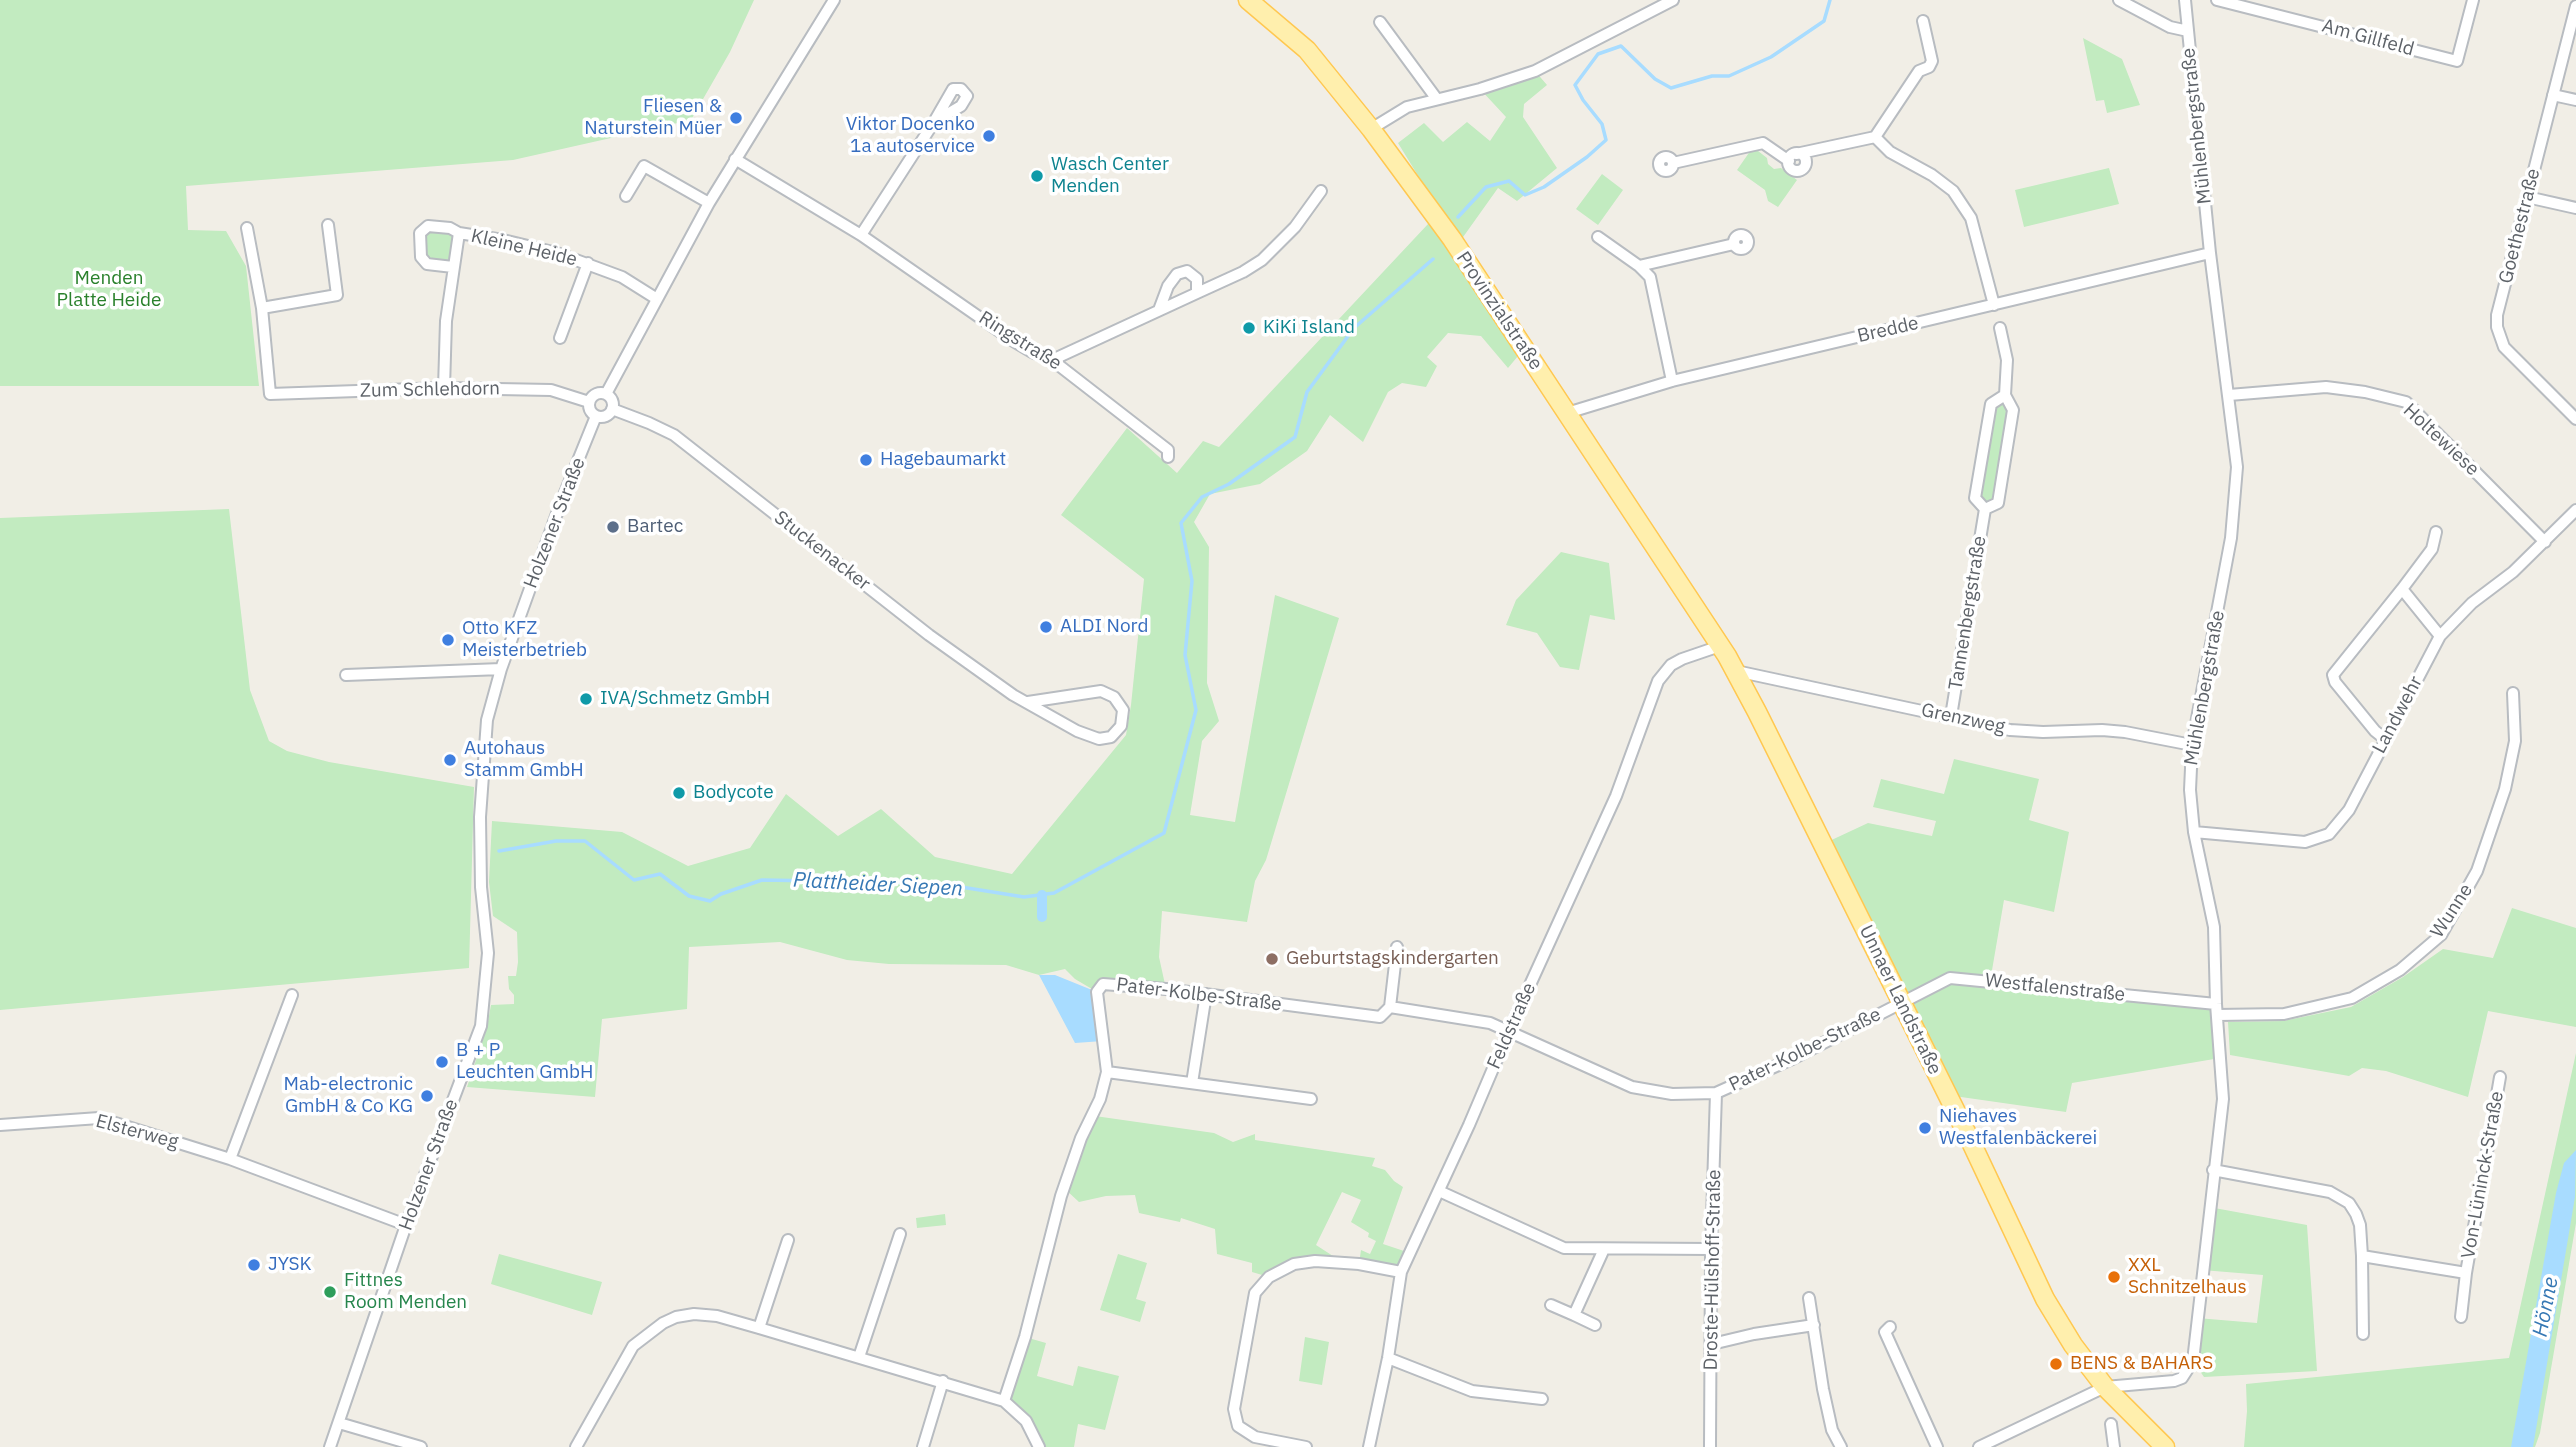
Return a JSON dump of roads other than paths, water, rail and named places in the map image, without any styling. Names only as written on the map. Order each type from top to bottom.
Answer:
[{"type":"main road","name":"Provinzialstraße","points":[[1248,0],[1307,50],[1371,129],[1452,239],[1720,646]]},
{"type":"main road","name":"Unnaer Landstraße","points":[[1720,646],[1736,671],[1970,1142],[2035,1280],[2073,1345],[2105,1387],[2165,1447]]},
{"type":"street","points":[[606,394],[709,203],[834,0]]},
{"type":"street","points":[[1371,129],[1407,107],[1480,89],[1535,71],[1673,0]]},
{"type":"street","points":[[2119,0],[2170,27],[2188,31]]},
{"type":"street","name":"Mühlenbergstraße","points":[[2105,1387],[2174,1381],[2189,1371],[2193,1361],[2223,1099],[2216,1009],[2214,926],[2194,832],[2190,790],[2192,745],[2223,585],[2236,498],[2237,467],[2210,253],[2185,0]]},
{"type":"street","name":"Am Gillfeld","points":[[2217,0],[2257,4],[2457,61],[2473,0]]},
{"type":"street","name":"Goethestraße","points":[[2576,6],[2497,315],[2497,327],[2504,347],[2576,419]]},
{"type":"street","points":[[1673,163],[1763,143],[1792,157],[1875,137],[1919,71],[1929,67],[1932,61],[1923,21]]},
{"type":"street","points":[[1380,22],[1436,98]]},
{"type":"street","points":[[2553,95],[2576,100]]},
{"type":"street","points":[[860,235],[934,122]]},
{"type":"street","points":[[1875,137],[1890,152],[1932,175],[1960,200],[1971,218],[1994,305]]},
{"type":"street","name":"Ringstraße","points":[[735,159],[860,235],[1015,342],[1052,360],[1168,450],[1168,457]]},
{"type":"street","points":[[626,196],[644,166],[709,203]]},
{"type":"street","points":[[1052,360],[1243,272],[1262,260],[1289,234],[1321,191]]},
{"type":"street","points":[[2527,197],[2576,208]]},
{"type":"street","points":[[247,228],[262,308],[337,295],[328,225]]},
{"type":"street","name":"Kleine Heide","points":[[453,267],[427,264],[421,257],[420,233],[428,226],[514,242],[588,263],[622,276],[657,299]]},
{"type":"street","name":"Kleine Heide","points":[[444,388],[446,321],[459,233]]},
{"type":"street","points":[[1598,237],[1650,277],[1672,382]]},
{"type":"street","points":[[1639,266],[1734,244]]},
{"type":"street","name":"Bredde","points":[[1567,413],[1672,382],[2210,253]]},
{"type":"street","name":"Kleine Heide","points":[[560,338],[588,263]]},
{"type":"street","points":[[1159,310],[1168,286],[1177,274],[1187,271],[1197,279],[1197,293]]},
{"type":"street","name":"Zum Schlehdorn","points":[[262,308],[270,394],[444,388],[551,390],[589,402]]},
{"type":"street","name":"Tannenbergstraße","points":[[1985,509],[1998,503],[2014,410],[2005,395],[2007,360],[2000,328]]},
{"type":"street","name":"Holtewiese","points":[[2229,395],[2326,387],[2365,392],[2406,402],[2546,542]]},
{"type":"street","points":[[596,394],[606,394],[612,401],[612,409],[604,417],[596,416],[590,410],[589,402],[596,394]]},
{"type":"street","name":"Tannenbergstraße","points":[[1985,509],[1975,498],[1991,404],[2005,395]]},
{"type":"street","name":"Stuckenacker","points":[[612,409],[674,435],[929,635],[1013,695],[1077,731],[1099,739],[1111,737],[1121,726],[1123,710],[1114,697],[1101,691],[1028,702]]},
{"type":"street","name":"Holzener Straße","points":[[331,1447],[406,1225],[481,1026],[488,953],[481,887],[480,817],[487,720],[501,669],[560,505],[596,416]]},
{"type":"street","name":"Tannenbergstraße","points":[[1951,716],[1985,509]]},
{"type":"street","name":"Landwehr","points":[[2194,832],[2305,842],[2329,834],[2349,810],[2441,636],[2472,603],[2513,572],[2576,510]]},
{"type":"street","points":[[2385,738],[2375,731],[2333,676],[2432,549],[2436,532]]},
{"type":"street","points":[[2402,589],[2441,636]]},
{"type":"street","name":"Feldstraße","points":[[1368,1447],[1388,1358],[1401,1272],[1616,796],[1658,681],[1671,665],[1720,646]]},
{"type":"street","points":[[346,674],[501,669]]},
{"type":"street","name":"Grenzweg","points":[[1736,671],[2010,730],[2102,730],[2192,745]]},
{"type":"street","name":"Wunne","points":[[2216,1009],[2284,1014],[2352,998],[2400,970],[2441,935],[2477,872],[2505,789],[2515,741],[2513,693]]},
{"type":"street","points":[[1390,1007],[1397,947]]},
{"type":"street","name":"Westfalenstraße","points":[[1900,1003],[1950,978],[2216,1009]]},
{"type":"street","name":"Pater-Kolbe-Straße","points":[[1004,1401],[1025,1337],[1061,1196],[1081,1138],[1100,1099],[1107,1072],[1097,992],[1103,984],[1206,994],[1380,1017],[1390,1007],[1490,1023],[1632,1087],[1672,1094],[1716,1093],[1794,1058],[1900,1003]]},
{"type":"street","points":[[1192,1083],[1206,994]]},
{"type":"street","points":[[230,1159],[292,995]]},
{"type":"street","points":[[1107,1072],[1311,1099]]},
{"type":"street","name":"Von-Lüninck-Straße","points":[[2461,1317],[2466,1273],[2500,1077]]},
{"type":"street","name":"Droste-Hülshoff-Straße","points":[[1710,1447],[1711,1249],[1716,1093]]},
{"type":"street","name":"Elsterweg","points":[[0,1125],[99,1118],[230,1159],[406,1225]]},
{"type":"street","points":[[2213,1170],[2341,1196],[2356,1214],[2360,1225],[2363,1334]]},
{"type":"street","points":[[1438,1191],[1564,1248],[1711,1249]]},
{"type":"street","points":[[859,1357],[900,1234]]},
{"type":"street","points":[[759,1328],[788,1240]]},
{"type":"street","points":[[1574,1315],[1604,1248]]},
{"type":"street","name":"Von-Lüninck-Straße","points":[[2362,1256],[2466,1273]]},
{"type":"street","points":[[1306,1447],[1255,1437],[1238,1426],[1234,1409],[1255,1293],[1269,1277],[1294,1264],[1359,1264],[1401,1272]]},
{"type":"street","points":[[1810,1298],[1823,1389],[1832,1430],[1841,1447]]},
{"type":"street","points":[[1551,1305],[1595,1325]]},
{"type":"street","points":[[576,1447],[629,1350],[663,1323],[694,1314],[759,1328],[1004,1401],[1026,1421],[1039,1447]]},
{"type":"street","points":[[1712,1343],[1814,1325]]},
{"type":"street","points":[[1890,1327],[1885,1332],[1937,1447]]},
{"type":"street","points":[[1388,1358],[1472,1391],[1542,1399]]},
{"type":"street","points":[[923,1447],[943,1381]]},
{"type":"street","points":[[1979,1447],[2105,1387]]},
{"type":"street","points":[[340,1423],[421,1447]]},
{"type":"street","points":[[2111,1424],[2114,1447]]},
{"type":"water","points":[[1039,975],[1055,975],[1097,992],[1103,1041],[1075,1043]]},
{"type":"water","name":"Hönne","points":[[2576,1150],[2575,1197],[2533,1447],[2511,1447],[2556,1193],[2564,1163]]},
{"type":"waterway","name":"Plattheider Siepen","points":[[1458,217],[1486,187],[1509,181],[1525,195],[1544,187],[1606,140],[1602,124],[1575,85],[1598,54],[1621,46],[1655,79],[1671,88],[1712,76],[1729,76],[1771,57],[1824,21],[1830,0]]},
{"type":"waterway","name":"Plattheider Siepen","points":[[499,851],[556,841],[585,841],[634,880],[660,874],[689,896],[710,901],[721,894],[762,880],[936,883],[1024,897],[1054,893],[1164,833],[1196,710],[1185,655],[1192,581],[1181,523],[1202,497],[1229,484],[1295,437],[1307,392],[1354,328],[1433,259]]},
{"type":"waterway","points":[[1042,895],[1042,917]]},
{"type":"place","name":"Fliesen & Naturstein Müer","points":[[736,118]]},
{"type":"place","name":"Viktor Docenko 1a autoservice","points":[[989,136]]},
{"type":"place","name":"Wasch Center Menden","points":[[1037,176]]},
{"type":"place","name":"KiKi Island","points":[[1249,328]]},
{"type":"place","name":"Hagebaumarkt","points":[[866,460]]},
{"type":"place","name":"Bartec","points":[[613,527]]},
{"type":"place","name":"ALDI Nord","points":[[1046,627]]},
{"type":"place","name":"Otto KFZ Meisterbetrieb","points":[[448,640]]},
{"type":"place","name":"IVA/Schmetz GmbH","points":[[586,699]]},
{"type":"place","name":"Autohaus Stamm GmbH","points":[[450,760]]},
{"type":"place","name":"Bodycote","points":[[679,793]]},
{"type":"place","name":"Geburtstagskindergarten","points":[[1272,959]]},
{"type":"place","name":"B + P Leuchten GmbH","points":[[442,1062]]},
{"type":"place","name":"Mab-electronic GmbH & Co KG","points":[[427,1096]]},
{"type":"place","name":"Niehaves Westfalenbäckerei","points":[[1925,1128]]},
{"type":"place","name":"JYSK","points":[[254,1265]]},
{"type":"place","name":"XXL Schnitzelhaus","points":[[2114,1277]]},
{"type":"place","name":"Fittnes Room Menden","points":[[330,1292]]},
{"type":"place","name":"BENS & BAHARS","points":[[2056,1364]]},
{"type":"park label","name":"Menden Platte Heide","points":[[109,290]]}]
